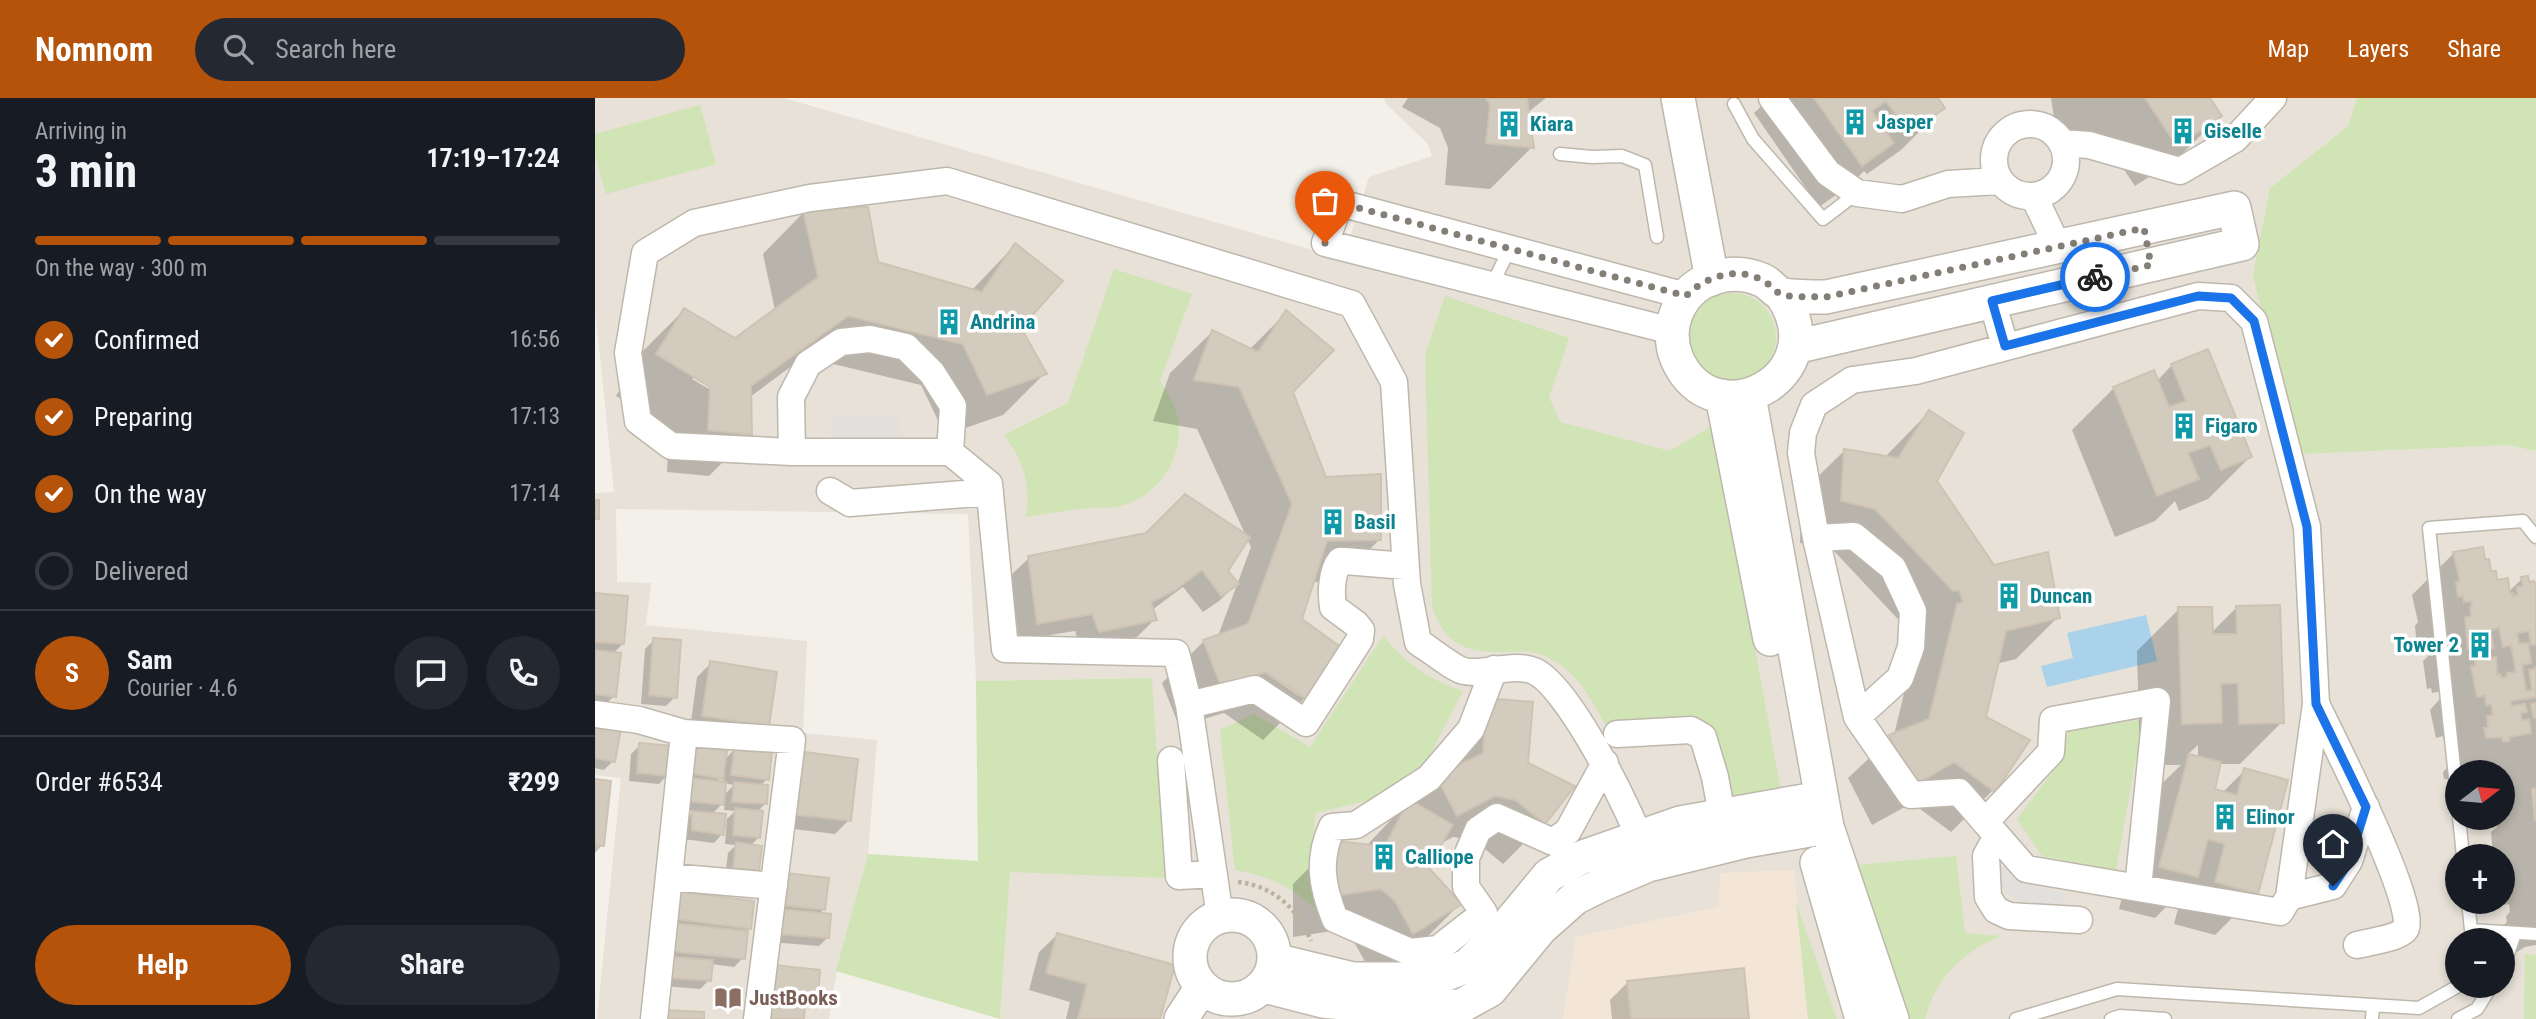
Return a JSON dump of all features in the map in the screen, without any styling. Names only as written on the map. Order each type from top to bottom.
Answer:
[{"type":"street","points":[[1678,98],[1710,283]]},
{"type":"street","points":[[1672,331],[1325,243],[1340,203],[1510,248],[1710,283],[1743,274],[1764,281],[1781,295],[1792,314],[1796,335],[1792,357],[1781,376],[1762,391],[1736,396],[1710,392],[1689,378],[1676,356],[1672,331],[1674,319],[1710,283],[1701,98]]},
{"type":"street","points":[[1772,98],[1828,173],[1857,193],[1902,199],[1948,184],[1999,181]]},
{"type":"street","points":[[2062,143],[2089,145],[2180,171],[2235,139],[2273,98]]},
{"type":"street","points":[[2027,124],[2037,125],[2056,135],[2062,143],[2066,162],[2060,182],[2044,194],[2034,197],[2021,196],[2009,191],[1999,181],[1993,158],[2000,139],[2008,131],[2027,124]]},
{"type":"street","points":[[1220,917],[1189,705],[1176,653],[1005,649],[989,484],[950,452],[792,452],[671,446],[638,421],[628,353],[645,253],[694,223],[810,198],[947,181],[1352,304],[1394,382],[1406,584],[1418,642],[1463,671],[1533,671],[1556,690],[1605,763],[1644,851]]},
{"type":"street","points":[[2034,197],[2058,247]]},
{"type":"street","points":[[1781,295],[1826,297],[2235,208],[2242,244],[1795,347]]},
{"type":"street","points":[[2144,228],[2151,265]]},
{"type":"street","points":[[2198,296],[2231,298],[2254,321],[2307,527],[2316,704],[2289,897],[2280,912],[2027,869],[1959,792],[1911,795],[1857,717],[1816,538],[1801,453],[1803,433],[1814,405],[1852,380],[1916,371],[2198,296]]},
{"type":"street","points":[[1992,301],[2005,346]]},
{"type":"street","points":[[792,452],[791,397],[808,364],[841,342],[870,339],[906,348],[932,373],[953,406],[950,452]]},
{"type":"street","points":[[1736,396],[1814,814],[1862,1019]]},
{"type":"street","points":[[830,491],[850,503],[990,492]]},
{"type":"street","points":[[1816,538],[1854,536],[1893,568],[1913,611],[1911,647],[1900,678],[1857,717]]},
{"type":"street","points":[[1189,705],[1255,689],[1306,723],[1360,639],[1361,630],[1356,624],[1333,607],[1331,597],[1335,567],[1345,561],[1405,566]]},
{"type":"street","points":[[1494,669],[1471,729],[1429,778],[1356,825],[1332,827],[1324,846],[1324,890],[1335,919],[1410,952],[1438,949],[1484,913],[1466,887],[1466,858],[1478,830],[1497,817],[1553,842],[1568,831],[1605,763]]},
{"type":"street","points":[[2078,920],[2009,916],[1996,909],[1989,897],[1986,856],[1991,829],[2051,752],[2053,720],[2157,701],[2138,888]]},
{"type":"street","points":[[2316,704],[2377,831],[2406,910],[2406,927],[2400,935],[2357,944]]},
{"type":"street","points":[[595,715],[639,720],[684,733],[792,740],[757,1019]]},
{"type":"street","points":[[1617,734],[1691,730],[1703,737],[1715,777],[1721,815]]},
{"type":"street","points":[[654,1019],[684,733]]},
{"type":"street","points":[[1171,760],[1179,876],[1214,879]]},
{"type":"street","points":[[2289,897],[2333,886],[2349,862],[2366,807]]},
{"type":"street","points":[[1269,973],[1323,1001],[1392,1008],[1461,1006],[1490,990],[1540,929],[1575,898],[1680,823],[1721,815],[1814,814]]},
{"type":"street","points":[[1269,973],[1315,970],[1353,979],[1433,979],[1467,966],[1501,933],[1549,875],[1580,858],[1746,841],[1814,814]]},
{"type":"street","points":[[1814,814],[1892,1019]]},
{"type":"street","points":[[669,877],[774,886]]},
{"type":"street","points":[[1243,916],[1263,928],[1273,949],[1269,973],[1250,996],[1227,1009],[1202,987],[1193,973],[1190,952],[1193,940],[1200,930],[1220,917],[1243,916]]},
{"type":"street","points":[[1181,1019],[1202,987]]},
{"type":"lane","points":[[1734,104],[1753,139],[1823,219],[1857,193]]},
{"type":"lane","points":[[1560,154],[1622,156],[1644,165],[1657,237]]},
{"type":"lane","points":[[1492,285],[1510,248]]},
{"type":"lane","points":[[2453,760],[2429,528],[2523,521],[2536,537]]},
{"type":"lane","points":[[2515,933],[2536,934]]},
{"type":"lane","points":[[2016,1019],[2117,989],[2420,1008],[2445,994]]},
{"type":"lane","points":[[2458,1019],[2477,1009],[2484,998]]},
{"type":"lane","points":[[2372,1019],[2373,1005]]},
{"type":"lane","points":[[2111,1019],[2120,1016],[2165,1019]]},
{"type":"path","points":[[1214,879],[1247,883],[1269,891],[1289,905],[1308,935],[1315,970]]},
{"type":"shaded area","points":[[595,98],[784,98],[1343,259],[1369,177],[1432,156],[1427,143],[1386,104],[1384,98],[2357,98],[2348,126],[2270,188],[2506,445],[2536,451],[2536,1019],[1808,1019],[1794,871],[1719,907],[1576,937],[1563,1019],[1000,1019],[1010,871],[1152,678],[976,681],[968,514],[616,509],[617,582],[651,583],[646,625],[807,641],[803,733],[877,740],[868,854],[837,970],[829,1019],[597,1019],[621,778],[595,775],[595,493],[614,492],[595,309]]},
{"type":"shaded area","points":[[898,415],[899,437],[831,438],[831,416]]},
{"type":"shaded area","points":[[2007,864],[2015,878],[2022,883],[2067,894],[2062,909],[2022,902],[2010,895],[2003,889],[1995,871]]},
{"type":"shaded area","points":[[1794,870],[1808,1019],[1563,1019],[1576,937],[1719,907],[1720,873]]},
{"type":"green space","points":[[2357,98],[2536,98],[2536,451],[2506,445],[2298,454],[2253,276],[2270,188],[2348,126]]},
{"type":"green space","points":[[700,105],[716,164],[606,194],[595,155],[595,134]]},
{"type":"green space","points":[[1114,269],[1192,294],[1160,381],[1171,399],[1178,419],[1179,434],[1173,461],[1157,484],[1135,501],[1117,507],[1026,517],[1027,484],[1017,454],[1004,435],[1068,403]]},
{"type":"green space","points":[[1732,293],[1749,297],[1763,306],[1772,320],[1776,337],[1772,354],[1763,368],[1749,377],[1732,381],[1715,377],[1701,368],[1692,354],[1688,337],[1692,320],[1701,306],[1715,297]]},
{"type":"green space","points":[[1445,296],[1569,338],[1549,397],[1560,422],[1670,451],[1715,424],[1780,787],[1726,799],[1697,727],[1605,724],[1577,680],[1548,657],[1525,651],[1494,652],[1470,649],[1451,639],[1444,631],[1432,606],[1425,355]]},
{"type":"green space","points":[[1383,636],[1419,670],[1439,682],[1463,691],[1412,790],[1315,813],[1315,908],[1278,883],[1235,870],[1220,730],[1254,714],[1310,747]]},
{"type":"green space","points":[[1152,678],[1165,878],[1010,872],[1000,1019],[836,971],[868,854],[978,861],[976,681]]},
{"type":"green space","points":[[2143,720],[2116,870],[2042,856],[2017,819],[2062,760],[2069,728]]},
{"type":"green space","points":[[1956,856],[1965,933],[2001,936],[1963,958],[1953,968],[1936,991],[1925,1019],[1908,1019],[1857,865]]},
{"type":"green space","points":[[1796,902],[1837,1019],[1808,1019]]},
{"type":"green space","points":[[2525,954],[2536,955],[2536,1019],[2524,1019]]},
{"type":"water","points":[[2146,615],[2157,661],[2047,687],[2041,666],[2073,658],[2067,633]]},
{"type":"building","name":"Kiara","points":[[1486,98],[1527,98],[1534,148],[1486,143],[1490,105]]},
{"type":"building","name":"Jasper","points":[[1814,98],[1938,98],[1945,108],[1909,134],[1886,101],[1872,111],[1894,143],[1862,166]]},
{"type":"building","name":"Giselle","points":[[2145,98],[2210,98],[2222,116],[2177,146]]},
{"type":"building","name":"Andrina","points":[[868,207],[878,262],[982,292],[1015,243],[1063,281],[1021,328],[1047,374],[987,395],[963,344],[848,316],[751,386],[752,435],[708,430],[710,387],[656,354],[684,308],[735,338],[818,277],[803,210]]},
{"type":"building","name":"Basil","points":[[1286,310],[1334,350],[1293,392],[1326,477],[1381,474],[1381,540],[1327,541],[1302,619],[1342,648],[1306,699],[1266,672],[1221,686],[1203,640],[1248,624],[1292,504],[1239,387],[1194,380],[1212,330],[1258,352]]},
{"type":"building","name":"Figaro","points":[[2208,349],[2252,457],[2221,470],[2210,445],[2188,453],[2199,479],[2157,496],[2113,387],[2154,370],[2169,407],[2186,401],[2171,364]]},
{"type":"building","name":"Duncan","points":[[1929,410],[1964,433],[1937,481],[1994,565],[2048,552],[2060,618],[2006,631],[1986,717],[2030,740],[1995,792],[1954,762],[1915,785],[1889,735],[1929,719],[1957,604],[1963,602],[1959,590],[1953,591],[1875,509],[1841,501],[1844,449],[1898,458]]},
{"type":"building","points":[[1185,494],[1250,537],[1228,571],[1239,584],[1221,596],[1202,570],[1174,591],[1151,602],[1157,620],[1099,632],[1092,614],[1037,624],[1028,556],[1146,533]]},
{"type":"building","points":[[595,500],[599,500],[599,519],[595,519]]},
{"type":"building","name":"Tower 2","points":[[2483,547],[2485,559],[2489,559],[2491,571],[2496,571],[2497,580],[2508,578],[2510,594],[2518,595],[2517,587],[2523,586],[2521,577],[2528,576],[2529,582],[2534,581],[2536,584],[2536,644],[2531,645],[2529,631],[2517,633],[2519,644],[2528,643],[2531,663],[2522,665],[2526,691],[2532,690],[2529,670],[2535,669],[2536,666],[2536,697],[2511,701],[2512,706],[2525,704],[2527,712],[2521,713],[2522,721],[2529,719],[2531,733],[2509,737],[2510,741],[2503,742],[2502,737],[2486,738],[2484,728],[2488,728],[2487,716],[2493,715],[2491,704],[2486,705],[2485,695],[2477,697],[2471,666],[2476,666],[2475,661],[2496,657],[2497,675],[2500,674],[2501,678],[2507,677],[2507,673],[2516,672],[2511,645],[2503,647],[2499,627],[2490,631],[2494,648],[2474,652],[2473,648],[2468,649],[2465,618],[2471,616],[2472,606],[2471,601],[2464,602],[2463,596],[2458,597],[2456,582],[2460,581],[2453,552]]},
{"type":"building","points":[[595,593],[628,596],[624,644],[595,642]]},
{"type":"building","points":[[2280,605],[2284,723],[2239,724],[2238,683],[2221,684],[2222,723],[2182,724],[2178,607],[2212,607],[2213,634],[2237,634],[2236,606]]},
{"type":"building","points":[[653,638],[681,640],[677,698],[649,695]]},
{"type":"building","points":[[595,650],[621,653],[616,697],[595,694]]},
{"type":"building","points":[[710,661],[777,672],[769,726],[702,716]]},
{"type":"building","name":"Calliope","points":[[1487,698],[1533,702],[1528,763],[1575,786],[1545,824],[1515,800],[1495,796],[1457,816],[1436,776],[1483,753]]},
{"type":"building","points":[[2536,703],[2536,718],[2534,718],[2531,704]]},
{"type":"building","points":[[595,723],[621,728],[615,762],[595,758]]},
{"type":"building","points":[[639,743],[672,746],[669,776],[637,773]]},
{"type":"building","points":[[692,745],[727,751],[723,779],[688,773]]},
{"type":"building","points":[[735,746],[772,751],[769,780],[731,775]]},
{"type":"building","points":[[797,751],[858,759],[851,821],[790,814]]},
{"type":"building","name":"Elinor","points":[[2189,754],[2221,762],[2215,789],[2237,795],[2244,768],[2288,780],[2258,894],[2215,882],[2225,844],[2208,839],[2198,877],[2159,867]]},
{"type":"building","points":[[688,778],[726,782],[724,805],[686,801]]},
{"type":"building","points":[[595,779],[611,781],[604,846],[595,845]]},
{"type":"building","points":[[734,782],[768,785],[767,804],[732,802]]},
{"type":"building","points":[[2536,788],[2536,819],[2535,820],[2532,789]]},
{"type":"building","name":"Calliope","points":[[1409,799],[1453,825],[1428,867],[1462,904],[1413,934],[1395,901],[1381,889],[1334,896],[1334,841],[1385,846]]},
{"type":"building","points":[[735,808],[763,811],[760,838],[733,835]]},
{"type":"building","points":[[692,811],[726,814],[724,835],[692,830]]},
{"type":"building","points":[[736,842],[762,846],[759,871],[733,868]]},
{"type":"building","points":[[785,873],[829,878],[825,910],[781,905]]},
{"type":"building","points":[[676,891],[754,901],[751,929],[673,919]]},
{"type":"building","points":[[780,909],[831,914],[829,938],[778,934]]},
{"type":"building","points":[[672,923],[748,931],[745,959],[669,951]]},
{"type":"building","points":[[1057,933],[1175,965],[1160,1019],[1078,1019],[1087,984],[1046,973]]},
{"type":"building","points":[[673,957],[713,960],[711,981],[671,978]]},
{"type":"building","points":[[773,965],[820,970],[818,997],[770,992]]},
{"type":"building","points":[[1744,968],[1749,1019],[1631,1019],[1627,981]]},
{"type":"building","points":[[766,1002],[805,1005],[804,1019],[765,1019]]},
{"type":"building","points":[[664,1010],[704,1012],[704,1019],[664,1019]]},
{"type":"way so far","points":[[1325,243],[1340,203],[1686,296],[1694,287],[1721,274],[1743,274],[1764,281],[1781,295],[1826,297],[2144,228],[2151,265],[2095,277]]},
{"type":"place","name":"Jasper","points":[[1855,122]]},
{"type":"place","name":"Kiara","points":[[1509,124]]},
{"type":"place","name":"Giselle","points":[[2183,131]]},
{"type":"place","name":"Andrina","points":[[949,322]]},
{"type":"place","name":"Figaro","points":[[2184,426]]},
{"type":"place","name":"Basil","points":[[1333,522]]},
{"type":"place","name":"Duncan","points":[[2009,596]]},
{"type":"place","name":"Tower 2","points":[[2480,645]]},
{"type":"place","name":"Elinor","points":[[2225,817]]},
{"type":"place","name":"Calliope","points":[[1384,857]]},
{"type":"place","name":"JustBooks","points":[[728,998]]},
{"type":"route","points":[[2095,277],[1992,301],[2005,346],[2198,296],[2231,298],[2254,321],[2307,527],[2316,704],[2366,807],[2349,862],[2333,886]]}]
